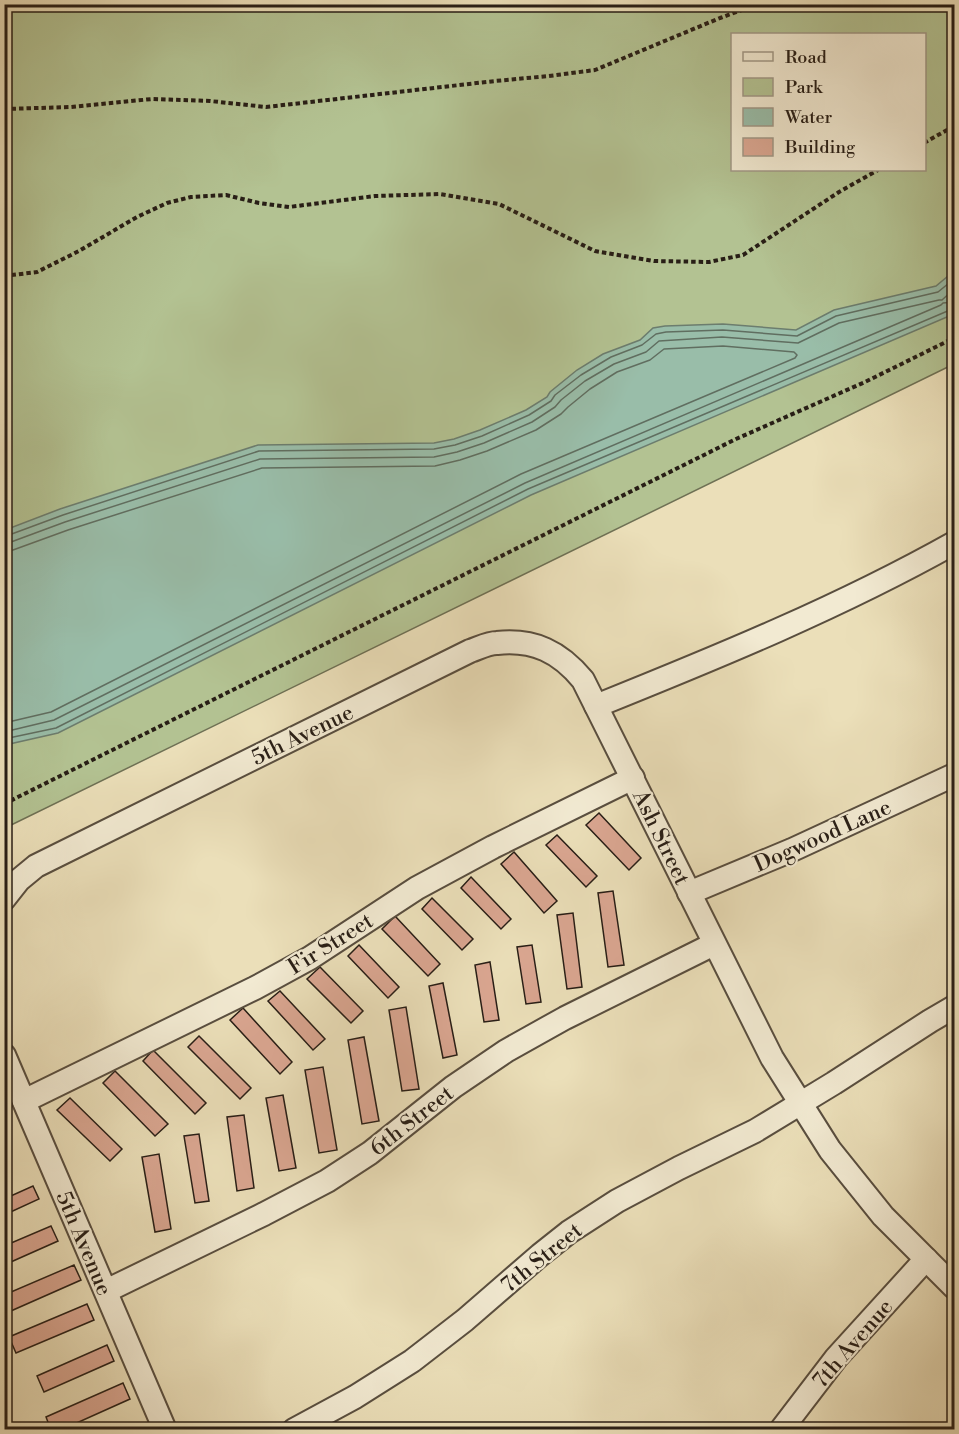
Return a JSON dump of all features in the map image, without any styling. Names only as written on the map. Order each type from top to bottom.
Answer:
[{"type":"street","points":[[596,706],[716,658],[810,616],[954,543]]},
{"type":"street","name":"5th Avenue","points":[[4,899],[19,880],[36,866],[459,656],[495,643],[527,643],[553,652],[572,666],[583,680],[596,706]]},
{"type":"street","name":"Ash Street","points":[[596,706],[772,1058],[837,1158],[883,1216],[954,1287]]},
{"type":"street","name":"Dogwood Lane","points":[[689,893],[792,850],[954,775]]},
{"type":"street","name":"Fir Street","points":[[24,1101],[255,988],[310,958],[417,888],[493,847],[633,778]]},
{"type":"street","name":"6th Street","points":[[106,1291],[327,1181],[370,1153],[453,1087],[507,1051],[565,1018],[714,944]]},
{"type":"street","points":[[801,1103],[954,1007]]},
{"type":"street","name":"5th Avenue","points":[[4,1055],[165,1430]]},
{"type":"street","name":"7th Street","points":[[294,1430],[355,1397],[412,1361],[465,1320],[569,1232],[617,1201],[678,1168],[755,1131],[801,1103]]},
{"type":"street","name":"7th Avenue","points":[[781,1430],[836,1358],[926,1259]]},
{"type":"path","points":[[4,110],[71,107],[152,99],[210,101],[266,107],[595,70],[758,4]]},
{"type":"path","points":[[926,142],[954,126]]},
{"type":"path","points":[[4,276],[37,272],[167,203],[191,197],[226,195],[289,207],[375,196],[440,194],[500,204],[595,251],[654,261],[710,262],[744,255],[839,192],[876,171]]},
{"type":"path","points":[[4,804],[736,439],[865,382],[954,338]]},
{"type":"green space","points":[[5,5],[954,5],[954,364],[5,828]]},
{"type":"water","points":[[954,271],[954,314],[531,495],[58,733],[5,745],[5,530],[60,509],[258,445],[434,443],[454,439],[526,410],[547,397],[577,370],[603,354],[640,340],[653,328],[723,324],[796,330],[834,310],[936,286]]},
{"type":"building","points":[[599,813],[641,858],[629,870],[586,825]]},
{"type":"building","points":[[557,835],[597,876],[586,887],[546,845]]},
{"type":"building","points":[[514,852],[557,901],[544,913],[501,864]]},
{"type":"building","points":[[471,877],[511,919],[501,929],[461,888]]},
{"type":"building","points":[[613,891],[624,965],[608,967],[598,893]]},
{"type":"building","points":[[432,898],[473,939],[462,950],[422,909]]},
{"type":"building","points":[[573,913],[582,987],[567,989],[557,915]]},
{"type":"building","points":[[395,916],[440,964],[428,976],[382,929]]},
{"type":"building","points":[[359,945],[399,987],[388,998],[348,956]]},
{"type":"building","points":[[532,945],[541,1002],[526,1004],[517,947]]},
{"type":"building","points":[[490,962],[499,1020],[484,1022],[475,965]]},
{"type":"building","points":[[320,967],[363,1011],[351,1023],[307,979]]},
{"type":"building","points":[[443,983],[457,1055],[443,1058],[429,986]]},
{"type":"building","points":[[280,991],[325,1039],[313,1050],[268,1001]]},
{"type":"building","points":[[406,1007],[419,1089],[402,1091],[389,1010]]},
{"type":"building","points":[[243,1008],[292,1062],[280,1074],[230,1020]]},
{"type":"building","points":[[199,1036],[251,1088],[240,1099],[188,1047]]},
{"type":"building","points":[[364,1037],[379,1121],[362,1124],[348,1040]]},
{"type":"building","points":[[153,1050],[206,1103],[195,1114],[143,1061]]},
{"type":"building","points":[[323,1067],[337,1150],[319,1153],[305,1070]]},
{"type":"building","points":[[115,1071],[168,1124],[155,1136],[103,1083]]},
{"type":"building","points":[[283,1095],[296,1168],[279,1171],[266,1098]]},
{"type":"building","points":[[70,1098],[122,1149],[110,1161],[57,1110]]},
{"type":"building","points":[[244,1115],[254,1188],[237,1191],[227,1117]]},
{"type":"building","points":[[199,1134],[209,1201],[195,1203],[184,1136]]},
{"type":"building","points":[[159,1154],[171,1229],[155,1232],[142,1157]]},
{"type":"building","points":[[33,1186],[39,1199],[4,1215],[4,1199]]},
{"type":"building","points":[[51,1226],[58,1241],[4,1265],[4,1246]]},
{"type":"building","points":[[74,1265],[81,1280],[4,1314],[4,1295]]},
{"type":"building","points":[[87,1304],[94,1320],[16,1353],[9,1337]]},
{"type":"building","points":[[107,1345],[114,1361],[44,1392],[37,1376]]},
{"type":"building","points":[[123,1383],[130,1399],[61,1430],[51,1430],[46,1417]]}]
